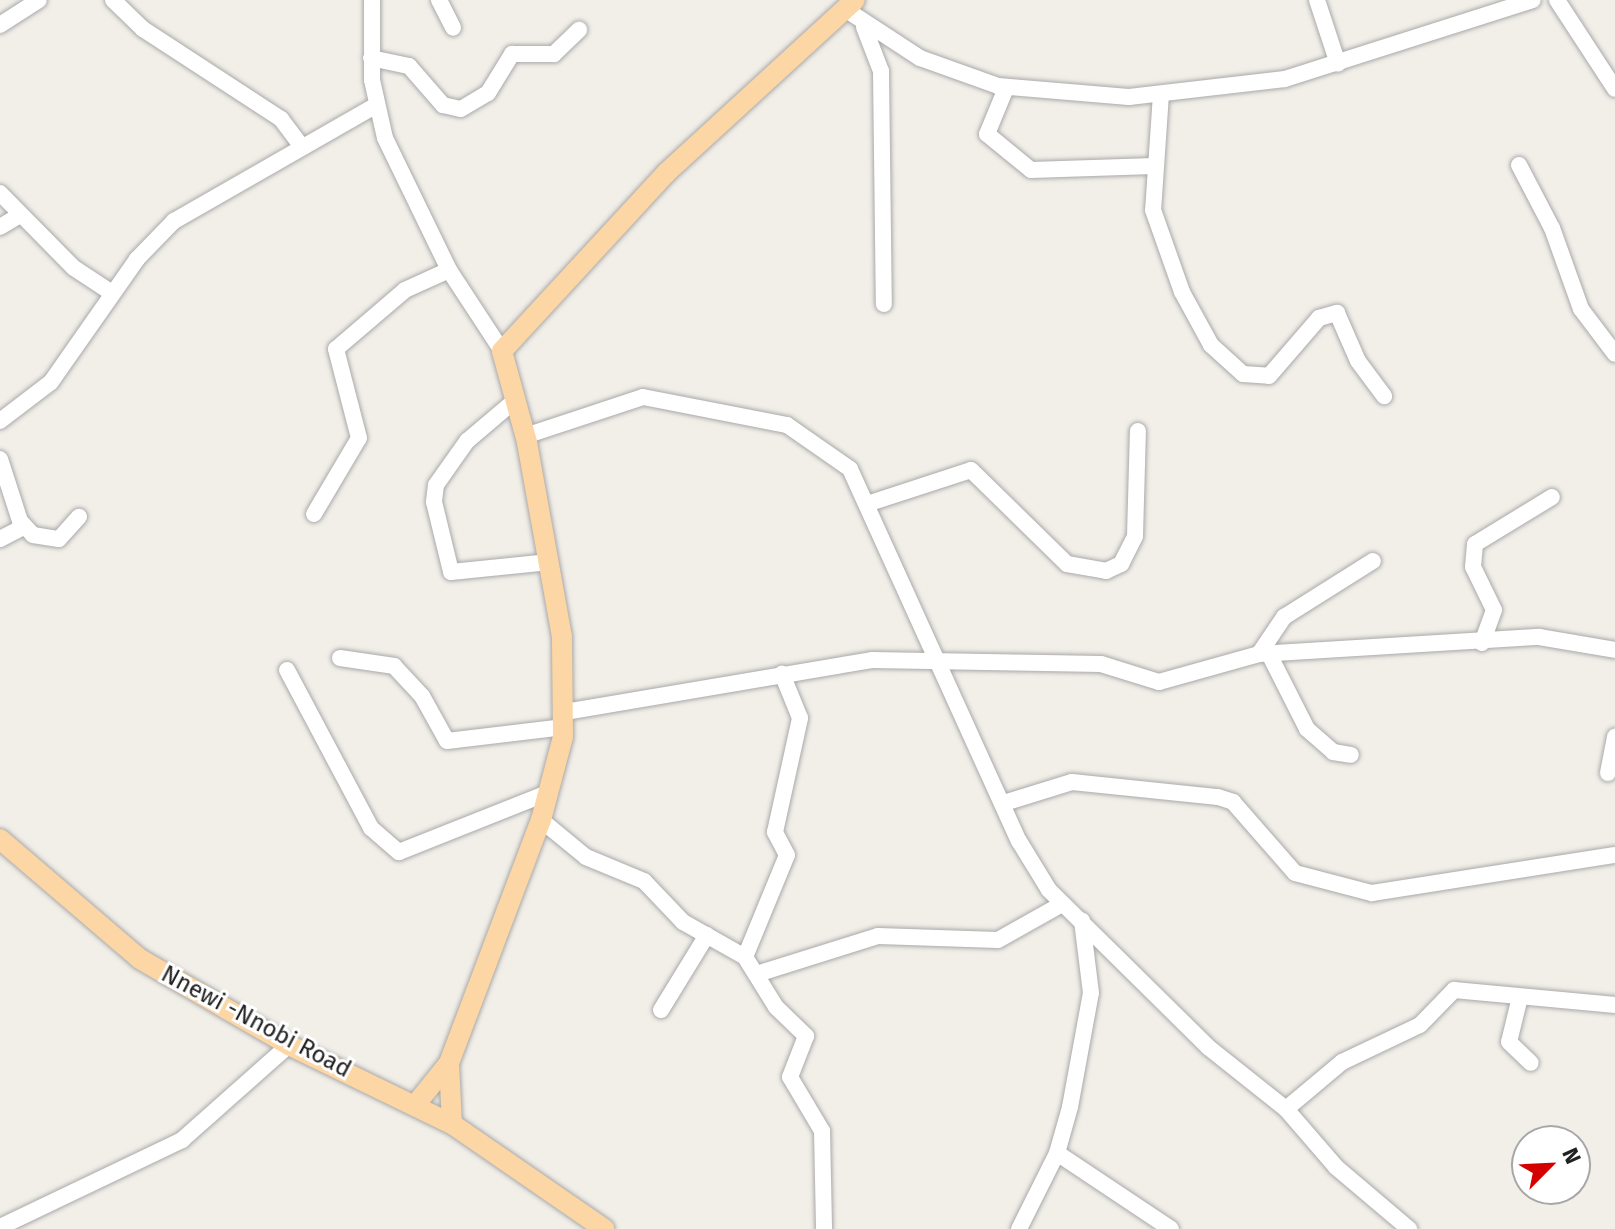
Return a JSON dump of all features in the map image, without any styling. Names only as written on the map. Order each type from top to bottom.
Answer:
[{"type":"main road","points":[[416,1104],[449,1063],[541,820],[550,792],[564,719],[549,562],[525,436],[513,402],[502,351],[666,173],[850,4]]},
{"type":"main road","name":"Nnewi -Nnobi Road","points":[[0,839],[140,959],[289,1045],[452,1124],[604,1229]]},
{"type":"main road","points":[[449,1063],[452,1124]]},
{"type":"street","points":[[0,25],[39,0]]},
{"type":"street","points":[[113,0],[143,29],[274,113],[299,143]]},
{"type":"street","points":[[372,0],[371,58],[375,106],[400,176],[449,270],[502,351]]},
{"type":"street","points":[[439,0],[453,28]]},
{"type":"street","points":[[863,25],[920,58],[1006,88],[1083,96],[1161,94],[1338,64],[1533,0]]},
{"type":"street","points":[[1557,0],[1615,89]]},
{"type":"street","points":[[1321,2],[1338,64]]},
{"type":"street","points":[[850,4],[863,25],[881,71],[884,304]]},
{"type":"street","points":[[371,58],[409,66],[443,105],[461,109],[488,93],[512,54],[554,54],[579,30]]},
{"type":"street","points":[[1006,88],[987,134],[1031,170],[1154,166]]},
{"type":"street","points":[[1161,94],[1153,210],[1182,292],[1211,345],[1243,374],[1269,376],[1319,318],[1337,313],[1358,361],[1384,396]]},
{"type":"street","points":[[0,421],[51,382],[112,293],[174,221],[299,143],[375,106]]},
{"type":"street","points":[[1519,165],[1552,228],[1581,309],[1615,354]]},
{"type":"street","points":[[0,193],[20,215],[112,293]]},
{"type":"street","points":[[0,227],[20,215]]},
{"type":"street","points":[[314,514],[359,438],[336,349],[397,296],[449,270]]},
{"type":"street","points":[[525,436],[628,396],[787,425],[850,469],[870,503],[1033,865],[1062,904],[1208,1047],[1286,1109],[1336,1167],[1409,1229]]},
{"type":"street","points":[[513,402],[467,441],[436,485],[434,502],[451,572],[549,562]]},
{"type":"street","points":[[870,503],[971,470],[1067,564],[1106,571],[1121,564],[1135,536],[1138,431]]},
{"type":"street","points":[[0,459],[24,527],[51,540],[79,517]]},
{"type":"street","points":[[1482,643],[1494,610],[1473,567],[1475,544],[1552,497]]},
{"type":"street","points":[[0,539],[24,527]]},
{"type":"street","points":[[1264,654],[1284,617],[1373,561]]},
{"type":"street","points":[[340,658],[394,666],[422,696],[447,741],[782,674],[938,659],[1101,664],[1159,682],[1264,654],[1482,643],[1539,637],[1615,650]]},
{"type":"street","points":[[1264,654],[1307,729],[1333,752],[1351,755]]},
{"type":"street","points":[[287,670],[371,828],[399,852],[494,808],[550,792]]},
{"type":"street","points":[[745,957],[787,855],[776,824],[800,718],[782,674]]},
{"type":"street","points":[[1608,773],[1615,737]]},
{"type":"street","points":[[1004,803],[1072,782],[1218,797],[1233,802],[1295,873],[1372,893],[1615,855]]},
{"type":"street","points":[[541,820],[586,857],[644,881],[674,914],[745,957],[760,973],[776,1007],[808,1041],[790,1077],[822,1131],[824,1229]]},
{"type":"street","points":[[760,973],[878,936],[998,940],[1062,904]]},
{"type":"street","points":[[1019,1229],[1057,1153],[1091,993],[1082,921]]},
{"type":"street","points":[[661,1010],[707,935]]},
{"type":"street","points":[[1286,1109],[1342,1062],[1420,1025],[1448,992],[1615,1005]]},
{"type":"street","points":[[1520,997],[1509,1042],[1531,1063]]},
{"type":"street","points":[[0,1227],[182,1140],[289,1045]]},
{"type":"street","points":[[1057,1153],[1171,1229]]}]
